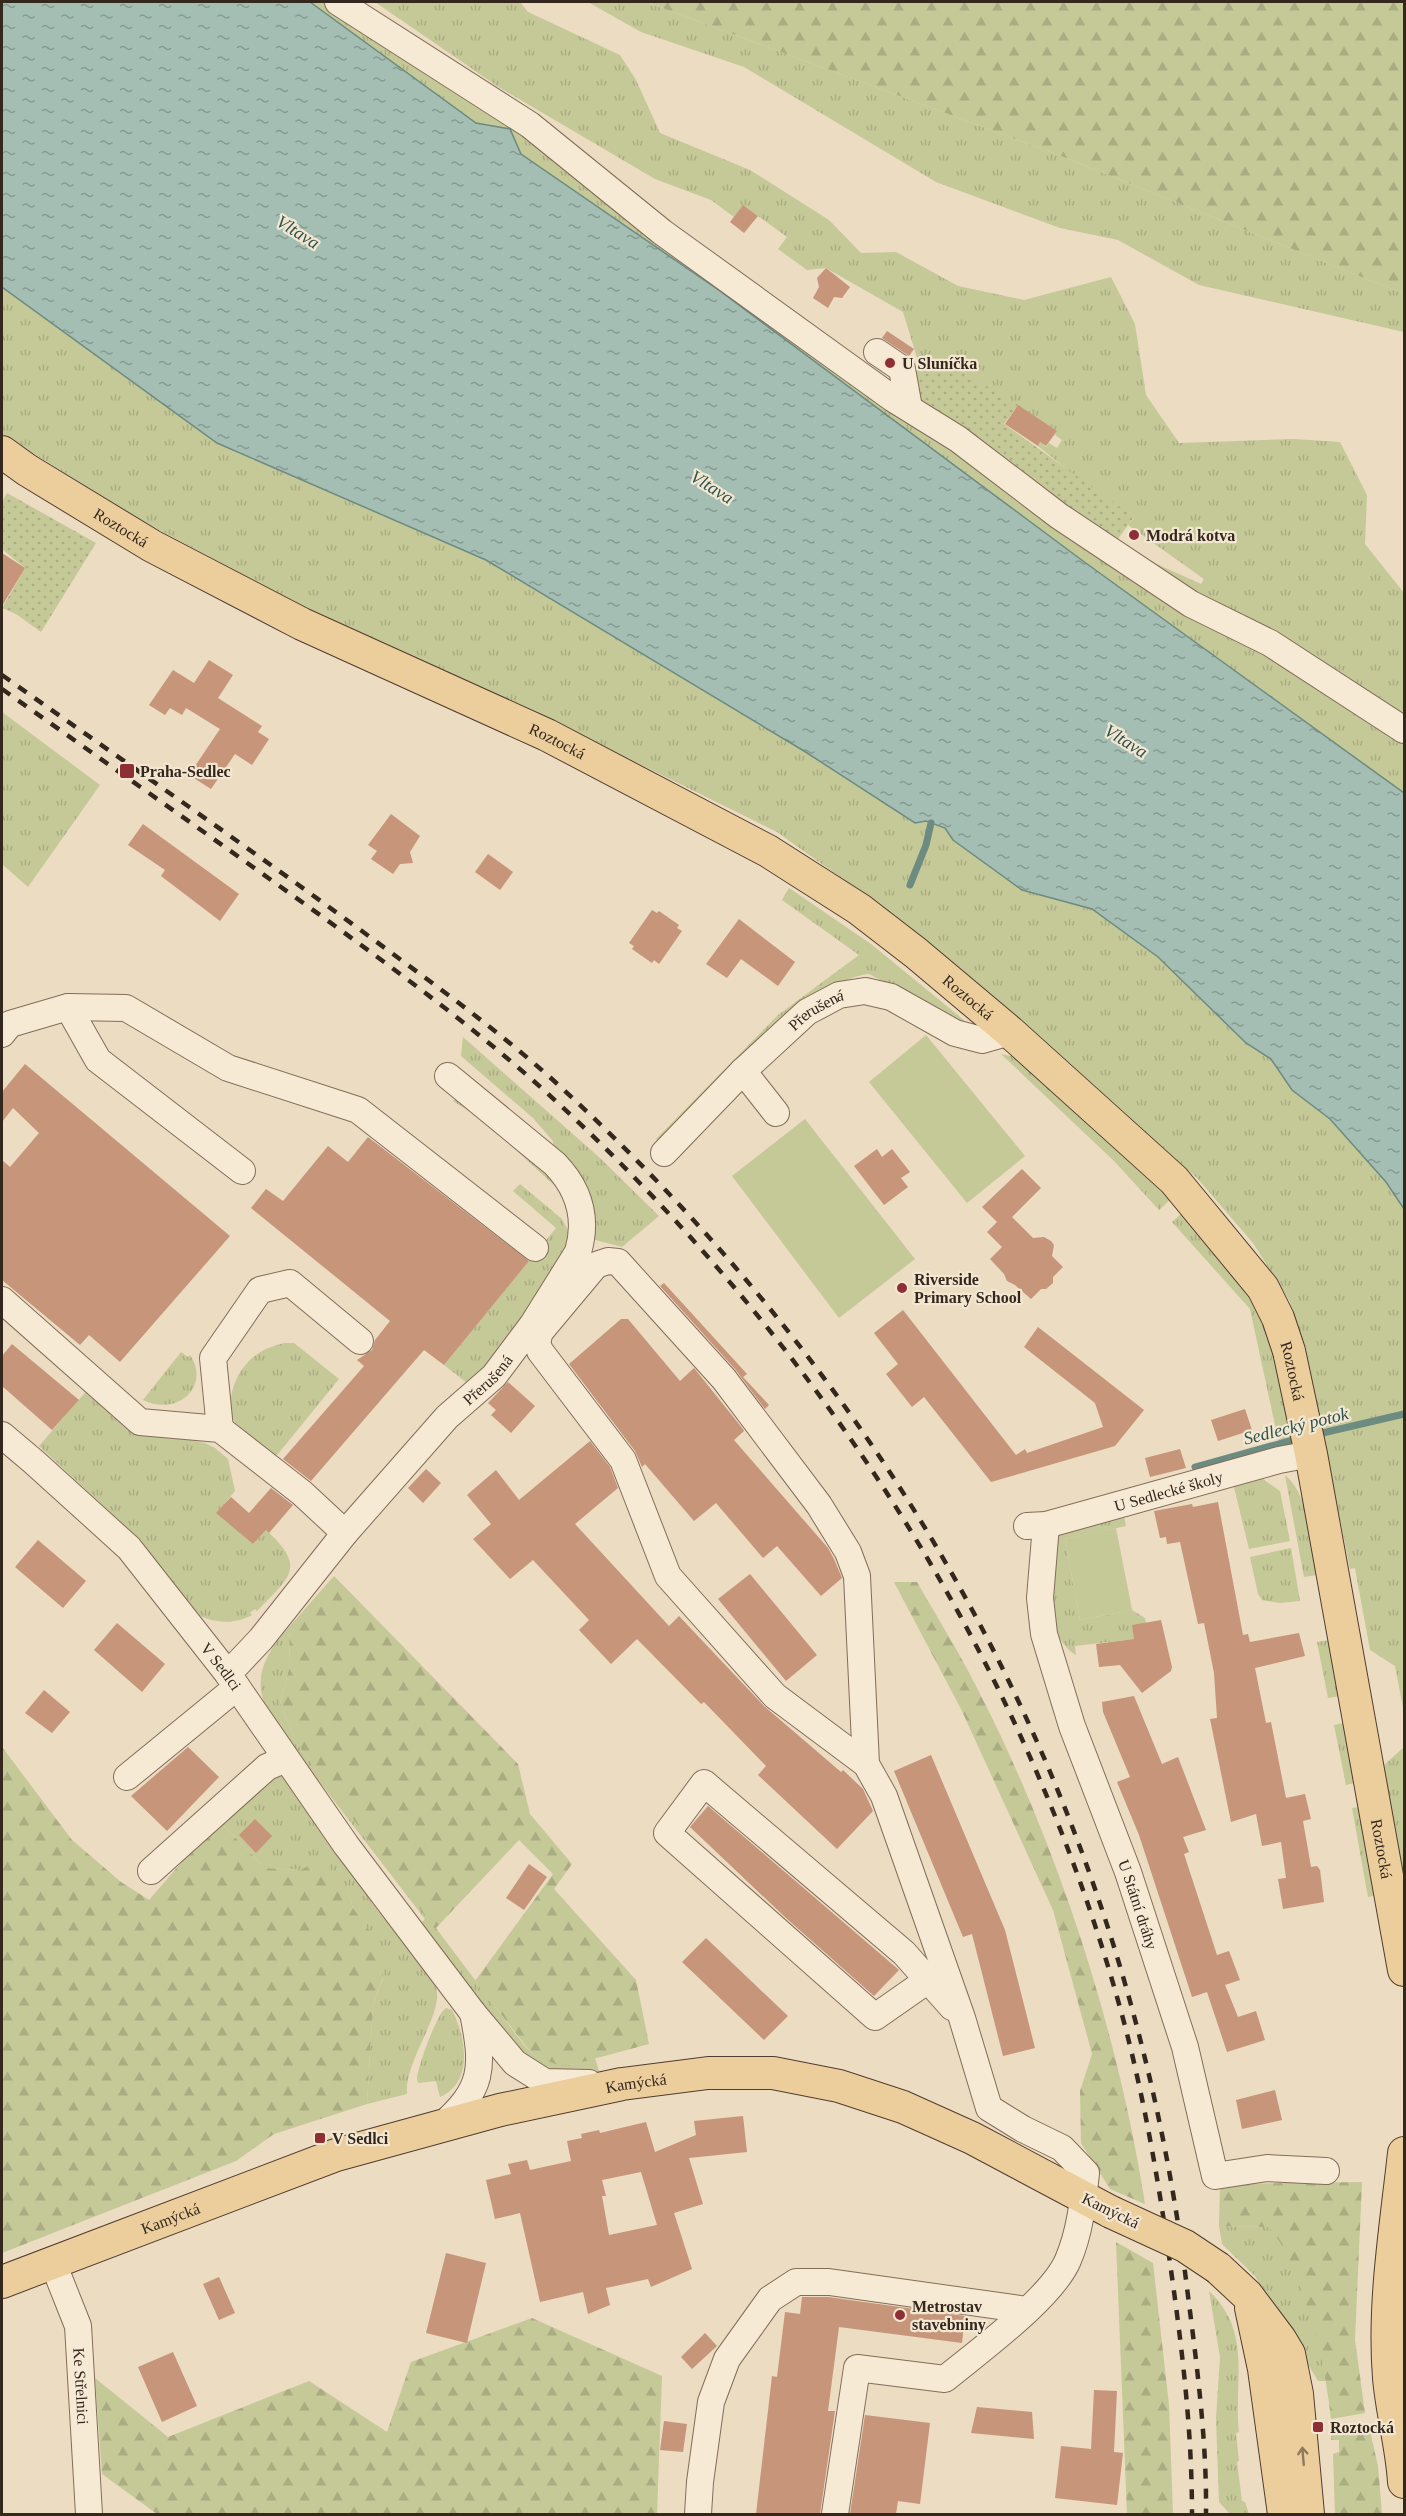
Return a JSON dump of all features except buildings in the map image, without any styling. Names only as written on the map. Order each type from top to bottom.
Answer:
[{"type":"main road","name":"Roztocká","points":[[2,452],[152,546],[302,624],[547,735],[768,851],[859,909],[916,953],[1010,1032],[1174,1180],[1263,1288],[1278,1318],[1289,1351],[1311,1454],[1404,1970]]},
{"type":"main road","name":"Kamýcká","points":[[2,2282],[336,2155],[500,2110],[622,2084],[708,2073],[773,2073],[839,2086],[903,2107],[972,2138],[1112,2212],[1185,2246],[1218,2268],[1247,2295],[1289,2354],[1294,2374],[1308,2514]]},
{"type":"main road","points":[[1404,2153],[1394,2248],[1388,2339],[1393,2415],[1404,2470]]},
{"type":"main road","points":[[1247,2295],[1259,2342],[1284,2514]]},
{"type":"main road","points":[[1268,2396],[1270,2514]]},
{"type":"street","points":[[338,2],[530,125],[662,232],[909,408],[958,439],[1059,516],[1191,604],[1270,643],[1404,730]]},
{"type":"street","points":[[877,352],[902,369],[909,408]]},
{"type":"street","name":"Přerušená","points":[[664,1153],[743,1071],[807,1012],[840,995],[865,991],[891,997],[956,1033],[982,1040],[1010,1032]]},
{"type":"street","points":[[2,1034],[10,1024],[68,1006],[126,1008],[228,1068],[358,1110],[535,1248]]},
{"type":"street","points":[[68,1006],[98,1060],[242,1172]]},
{"type":"street","points":[[743,1071],[776,1113]]},
{"type":"street","name":"Přerušená","points":[[127,1777],[233,1681],[261,1639],[345,1533],[447,1417],[494,1376],[533,1324],[571,1264],[582,1239],[583,1220],[577,1194],[568,1178],[555,1164],[448,1076]]},
{"type":"street","points":[[835,2514],[857,2368],[945,2379],[1039,2300],[1068,2261],[1080,2222],[1086,2173],[1062,2148],[1023,2129],[989,2108],[962,2018],[884,1796],[866,1764],[775,1696],[668,1576],[623,1460],[540,1351],[537,1342],[540,1332],[596,1265],[608,1261],[618,1262],[724,1379],[819,1504],[848,1552],[857,1576],[866,1764]]},
{"type":"street","points":[[220,1429],[213,1358],[260,1290],[290,1283],[360,1341]]},
{"type":"street","points":[[2,1300],[140,1422],[220,1429],[302,1493],[345,1533]]},
{"type":"street","name":"V Sedlci","points":[[2,1435],[129,1548],[233,1681],[345,1845],[473,2013],[515,2063],[545,2082],[622,2084]]},
{"type":"street","name":"U Sedlecké školy","points":[[1036,1526],[1279,1460],[1311,1454]]},
{"type":"street","name":"U Státní dráhy","points":[[1036,1526],[1044,1634],[1072,1726],[1128,1872],[1181,2036],[1215,2176],[1267,2168],[1326,2171]]},
{"type":"street","points":[[151,1871],[267,1767],[286,1759]]},
{"type":"street","points":[[928,1980],[875,2017],[667,1833],[704,1783],[904,1953],[962,2018]]},
{"type":"street","points":[[473,2013],[479,2044],[480,2069],[486,2095],[500,2110],[511,2091],[515,2063]]},
{"type":"street","points":[[440,2127],[457,2112],[471,2093],[480,2069]]},
{"type":"street","name":"Ke Střelnici","points":[[53,2263],[78,2326],[89,2514]]},
{"type":"street","points":[[698,2514],[711,2402],[727,2359],[770,2299],[796,2282],[829,2282],[1027,2310]]},
{"type":"green space","points":[[310,2],[329,2],[520,125],[637,220],[1404,736],[1404,793],[1083,561],[720,291],[521,154],[510,129],[476,123]]},
{"type":"green space","points":[[375,2],[520,2],[528,12],[620,55],[636,80],[660,133],[750,170],[829,220],[861,253],[896,252],[958,286],[1024,300],[1111,277],[1135,324],[1146,395],[1179,443],[1294,439],[1340,442],[1367,495],[1365,544],[1404,593],[1404,722],[1210,603],[1150,561],[1201,584],[1204,579],[1128,525],[1134,518],[1100,496],[1038,446],[1040,442],[1046,447],[1049,443],[1057,448],[1062,440],[1055,435],[1057,431],[956,368],[919,364],[903,312],[826,268],[807,270],[778,249],[787,237],[743,205],[734,217],[711,200],[655,179],[497,86]]},
{"type":"green space","points":[[588,2],[646,2],[1061,156],[1404,294],[1404,332],[1199,285],[1118,240],[1060,228],[936,182],[744,67],[641,32]]},
{"type":"green space","points":[[646,2],[1404,2],[1404,294],[1061,156]]},
{"type":"green space","points":[[2,287],[217,443],[486,560],[804,751],[915,823],[926,821],[945,828],[953,840],[1022,890],[1092,909],[1158,957],[1246,1043],[1271,1059],[1292,1090],[1330,1119],[1386,1182],[1404,1209],[1404,1713],[1395,1666],[1370,1650],[1355,1568],[1350,1569],[1305,1345],[1289,1300],[1253,1243],[1198,1179],[936,949],[892,914],[777,832],[522,706],[330,621],[146,523],[2,434]]},
{"type":"green space","points":[[919,364],[956,368],[1018,405],[1004,424],[1134,517],[1112,547],[922,408],[909,376]]},
{"type":"green space","points":[[7,493],[96,543],[41,632],[16,614],[2,608],[25,568],[2,549],[2,502]]},
{"type":"green space","points":[[2,712],[100,785],[28,887],[2,864]]},
{"type":"green space","points":[[789,888],[871,944],[965,1021],[961,1023],[869,974],[852,978],[817,997],[783,1025],[661,1144],[656,1139],[778,1015],[859,955],[782,900]]},
{"type":"green space","points":[[926,1035],[1025,1156],[967,1203],[869,1082]]},
{"type":"green space","points":[[463,1037],[600,1158],[659,1216],[622,1247],[592,1239],[553,1151],[553,1141],[533,1118],[461,1056]]},
{"type":"green space","points":[[1001,1054],[1021,1058],[1172,1198],[1159,1210],[1115,1162]]},
{"type":"green space","points":[[458,1095],[539,1160],[571,1201],[485,1121],[453,1101]]},
{"type":"green space","points":[[805,1119],[915,1259],[839,1318],[732,1176]]},
{"type":"green space","points":[[520,1184],[562,1219],[573,1240],[539,1298],[513,1334],[484,1368],[467,1383],[444,1365],[556,1228],[513,1191]]},
{"type":"green space","points":[[1183,1212],[1234,1275],[1265,1326],[1282,1378],[1291,1435],[1288,1446],[1283,1448],[1278,1439],[1250,1309],[1172,1222]]},
{"type":"green space","points":[[285,1343],[294,1343],[339,1379],[273,1460],[238,1428],[233,1418],[231,1397],[238,1377],[251,1359],[265,1350]]},
{"type":"green space","points":[[181,1352],[188,1357],[190,1355],[195,1367],[194,1387],[188,1396],[168,1404],[156,1404],[143,1400]]},
{"type":"green space","points":[[89,1388],[164,1435],[205,1443],[228,1459],[235,1491],[217,1513],[253,1544],[266,1530],[287,1554],[290,1563],[285,1580],[257,1611],[255,1609],[250,1613],[252,1615],[224,1622],[197,1615],[111,1513],[39,1446]]},
{"type":"green space","points":[[1257,1475],[1280,1491],[1290,1541],[1249,1549],[1233,1483]]},
{"type":"green space","points":[[1285,1475],[1294,1484],[1305,1508],[1317,1575],[1304,1577]]},
{"type":"green space","points":[[1124,1516],[1126,1526],[1065,1539],[1080,1620],[1132,1610],[1145,1618],[1146,1623],[1134,1639],[1075,1646],[1076,1655],[1058,1636],[1048,1611],[1059,1535]]},
{"type":"green space","points":[[1116,1528],[1132,1610],[1080,1620],[1065,1539]]},
{"type":"green space","points":[[1291,1548],[1300,1601],[1280,1603],[1262,1600],[1258,1594],[1250,1557]]},
{"type":"green space","points":[[334,1576],[518,1764],[530,1814],[572,1864],[554,1889],[636,1980],[649,2044],[571,2065],[558,2065],[533,2055],[475,1981],[553,1874],[519,1840],[435,1929],[296,1742],[280,1703],[290,1665],[289,1627]]},
{"type":"green space","points":[[894,1582],[917,1582],[977,1688],[1034,1811],[1059,1875],[1101,2006],[1119,2072],[1145,2204],[1110,2189],[1081,2143],[1080,2091],[1092,2054],[1053,1910],[961,1709]]},
{"type":"green space","points":[[289,1627],[290,1665],[280,1703],[296,1742],[533,2055],[571,2065],[595,2058],[599,2071],[581,2075],[557,2074],[531,2063],[503,2032],[421,1923],[425,1919],[275,1724],[262,1697],[262,1672],[271,1650]]},
{"type":"green space","points":[[1329,1640],[1340,1696],[1328,1698],[1317,1642]]},
{"type":"green space","points":[[1344,1723],[1355,1783],[1346,1785],[1334,1725]]},
{"type":"green space","points":[[2,1747],[72,1840],[121,1882],[149,1900],[218,1820],[265,1868],[301,1870],[316,1861],[327,1865],[348,1891],[353,1908],[383,1949],[383,1977],[373,2005],[367,2104],[274,2134],[236,2161],[2,2253]]},
{"type":"green space","points":[[1404,1747],[1404,1882],[1384,1765]]},
{"type":"green space","points":[[276,1776],[285,1777],[376,1898],[371,1902],[384,1919],[389,1916],[393,1921],[389,1925],[422,1966],[436,1988],[437,1999],[434,2011],[411,2067],[407,2094],[367,2104],[373,2005],[383,1978],[371,1933],[353,1908],[348,1891],[301,1870],[265,1868],[218,1820]]},
{"type":"green space","points":[[1360,1807],[1376,1895],[1368,1897],[1352,1808]]},
{"type":"green space","points":[[446,2008],[452,2010],[457,2021],[464,2058],[458,2081],[451,2090],[440,2097],[436,2081],[418,2083],[417,2078],[433,2030]]},
{"type":"green space","points":[[1362,2182],[1355,2340],[1365,2413],[1331,2419],[1315,2334],[1293,2268],[1279,2240],[1268,2227],[1219,2226],[1220,2184]]},
{"type":"green space","points":[[1219,2226],[1269,2227],[1281,2242],[1299,2279],[1306,2300],[1327,2381],[1318,2381],[1255,2276],[1222,2244]]},
{"type":"green space","points":[[1116,2242],[1153,2263],[1169,2405],[1173,2514],[1127,2514]]},
{"type":"green space","points":[[1209,2291],[1222,2306],[1236,2339],[1239,2375],[1239,2432],[1236,2433],[1239,2461],[1237,2462],[1242,2501],[1245,2502],[1249,2514],[1230,2514],[1219,2502],[1216,2419],[1220,2357]]},
{"type":"green space","points":[[532,2318],[662,2376],[657,2514],[157,2514],[102,2474],[95,2378],[168,2437],[309,2381],[387,2432],[411,2362]]},
{"type":"green space","points":[[1369,2427],[1378,2466],[1382,2514],[1335,2514],[1333,2454],[1339,2452],[1339,2440],[1331,2440],[1331,2433]]},
{"type":"water","name":"Vltava","points":[[2,2],[310,2],[476,123],[510,129],[521,154],[720,291],[1083,561],[1404,793],[1404,1209],[1386,1182],[1330,1119],[1292,1090],[1271,1059],[1246,1043],[1158,957],[1092,909],[1022,890],[953,840],[945,828],[926,821],[915,823],[804,751],[486,560],[217,443],[2,287]]},
{"type":"waterway","points":[[910,885],[926,845],[931,823]]},
{"type":"waterway","name":"Sedlecký potok","points":[[1314,1435],[1404,1414]]},
{"type":"waterway","name":"Sedlecký potok","points":[[1195,1467],[1300,1438]]},
{"type":"railway","points":[[2,675],[370,937],[486,1024],[553,1080],[678,1203],[791,1335],[890,1473],[977,1619],[1050,1772],[1109,1932],[1154,2099],[1185,2272],[1202,2423],[1206,2514]]},
{"type":"railway","points":[[2,689],[378,958],[464,1023],[546,1092],[646,1189],[739,1293],[825,1403],[903,1518],[972,1638],[1033,1763],[1084,1893],[1125,2026],[1151,2144],[1174,2294],[1188,2420],[1192,2514]]},
{"type":"place","name":"U Sluníčka","points":[[890,363]]},
{"type":"place","name":"Modrá kotva","points":[[1134,535]]},
{"type":"place","name":"Praha-Sedlec","points":[[127,771]]},
{"type":"place","name":"Riverside Primary School","points":[[902,1288]]},
{"type":"place","name":"V Sedlci","points":[[320,2138]]},
{"type":"place","name":"Metrostav stavebniny","points":[[900,2315]]},
{"type":"place","name":"Roztocká","points":[[1318,2427]]}]
